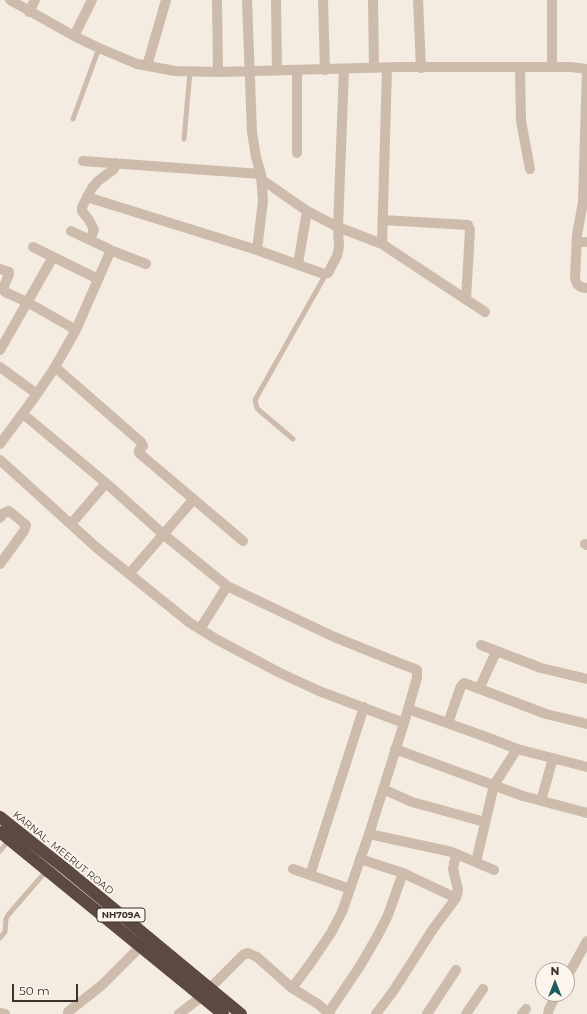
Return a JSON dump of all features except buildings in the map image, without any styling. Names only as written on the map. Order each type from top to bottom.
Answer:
[{"type":"highway","name":"KARNAL- MEERUT ROAD","points":[[0,817],[68,871],[241,1014]]},
{"type":"highway","name":"NH709A","points":[[5,836],[222,1014]]},
{"type":"street","points":[[10,0],[74,36],[137,64],[175,71],[277,71],[344,68],[552,67],[587,69],[582,242],[575,278],[577,284],[587,288]]},
{"type":"street","points":[[29,12],[35,0]]},
{"type":"street","points":[[74,36],[92,0]]},
{"type":"street","points":[[147,66],[166,0]]},
{"type":"street","points":[[217,0],[218,72]]},
{"type":"street","points":[[247,0],[251,71],[252,132],[261,176],[263,200],[257,250]]},
{"type":"street","points":[[276,0],[277,71]]},
{"type":"street","points":[[323,0],[325,70]]},
{"type":"street","points":[[373,0],[374,68]]},
{"type":"street","points":[[418,0],[421,68]]},
{"type":"street","points":[[552,0],[552,67]]},
{"type":"street","points":[[87,197],[257,250],[326,274],[330,272],[340,247],[338,226],[344,68]]},
{"type":"street","points":[[382,244],[387,68]]},
{"type":"street","points":[[520,68],[521,121],[530,169]]},
{"type":"street","points":[[297,153],[298,70]]},
{"type":"street","points":[[83,161],[261,176],[307,211],[338,226],[382,244],[485,312]]},
{"type":"street","points":[[90,240],[94,230],[82,211],[82,207],[98,181],[114,169],[116,163]]},
{"type":"street","points":[[298,264],[307,211]]},
{"type":"street","points":[[383,220],[468,225],[470,230],[466,299]]},
{"type":"street","points":[[71,231],[110,250],[146,264]]},
{"type":"street","points":[[33,248],[98,278]]},
{"type":"street","points":[[0,444],[23,414],[55,367],[76,330],[110,250]]},
{"type":"street","points":[[0,350],[53,257]]},
{"type":"street","points":[[0,269],[8,272],[9,274],[4,290],[76,330]]},
{"type":"street","points":[[0,367],[37,394]]},
{"type":"street","points":[[55,367],[141,442],[143,446],[139,450],[139,453],[243,541]]},
{"type":"street","points":[[23,414],[106,483],[163,534],[227,586],[332,636],[417,670],[417,678],[404,723],[369,834],[342,912],[331,933],[292,988]]},
{"type":"street","points":[[0,460],[70,524],[129,574],[178,614],[200,629],[278,672],[319,691],[404,723]]},
{"type":"street","points":[[70,524],[106,483]]},
{"type":"street","points":[[129,574],[193,500]]},
{"type":"street","points":[[0,518],[4,513],[9,511],[26,525],[24,531],[0,564]]},
{"type":"street","points":[[200,629],[227,586]]},
{"type":"street","points":[[481,645],[541,668],[587,679]]},
{"type":"street","points":[[479,689],[496,652]]},
{"type":"street","points":[[448,723],[462,684],[466,684],[546,714],[587,724]]},
{"type":"street","points":[[310,875],[364,708]]},
{"type":"street","points":[[408,709],[516,749],[587,767]]},
{"type":"street","points":[[395,749],[541,801],[587,813]]},
{"type":"street","points":[[476,862],[494,785],[516,749]]},
{"type":"street","points":[[541,801],[554,758]]},
{"type":"street","points":[[383,789],[412,802],[485,822]]},
{"type":"street","points":[[369,834],[432,847],[456,854],[494,870]]},
{"type":"street","points":[[376,1014],[394,990],[433,929],[456,898],[458,890],[453,869],[456,854]]},
{"type":"street","points":[[360,859],[402,873],[456,898]]},
{"type":"street","points":[[293,869],[350,889]]},
{"type":"street","points":[[210,988],[242,955],[248,953],[257,957],[292,988],[318,1004],[329,1013],[378,936],[388,915],[402,873]]},
{"type":"street","points":[[575,963],[587,941]]},
{"type":"street","points":[[68,1012],[102,985],[140,947]]},
{"type":"street","points":[[427,1014],[456,970]]},
{"type":"street","points":[[466,1014],[482,989]]},
{"type":"street","points":[[179,1014],[201,997]]},
{"type":"street","points":[[548,1014],[553,1002]]},
{"type":"street","points":[[0,1013],[5,1014]]},
{"type":"lane","points":[[73,119],[100,48]]},
{"type":"lane","points":[[184,139],[190,72]]},
{"type":"lane","points":[[293,440],[257,408],[256,400],[326,274]]},
{"type":"lane","points":[[0,851],[5,836]]},
{"type":"lane","points":[[0,938],[5,932],[6,919],[8,915],[47,870]]}]
